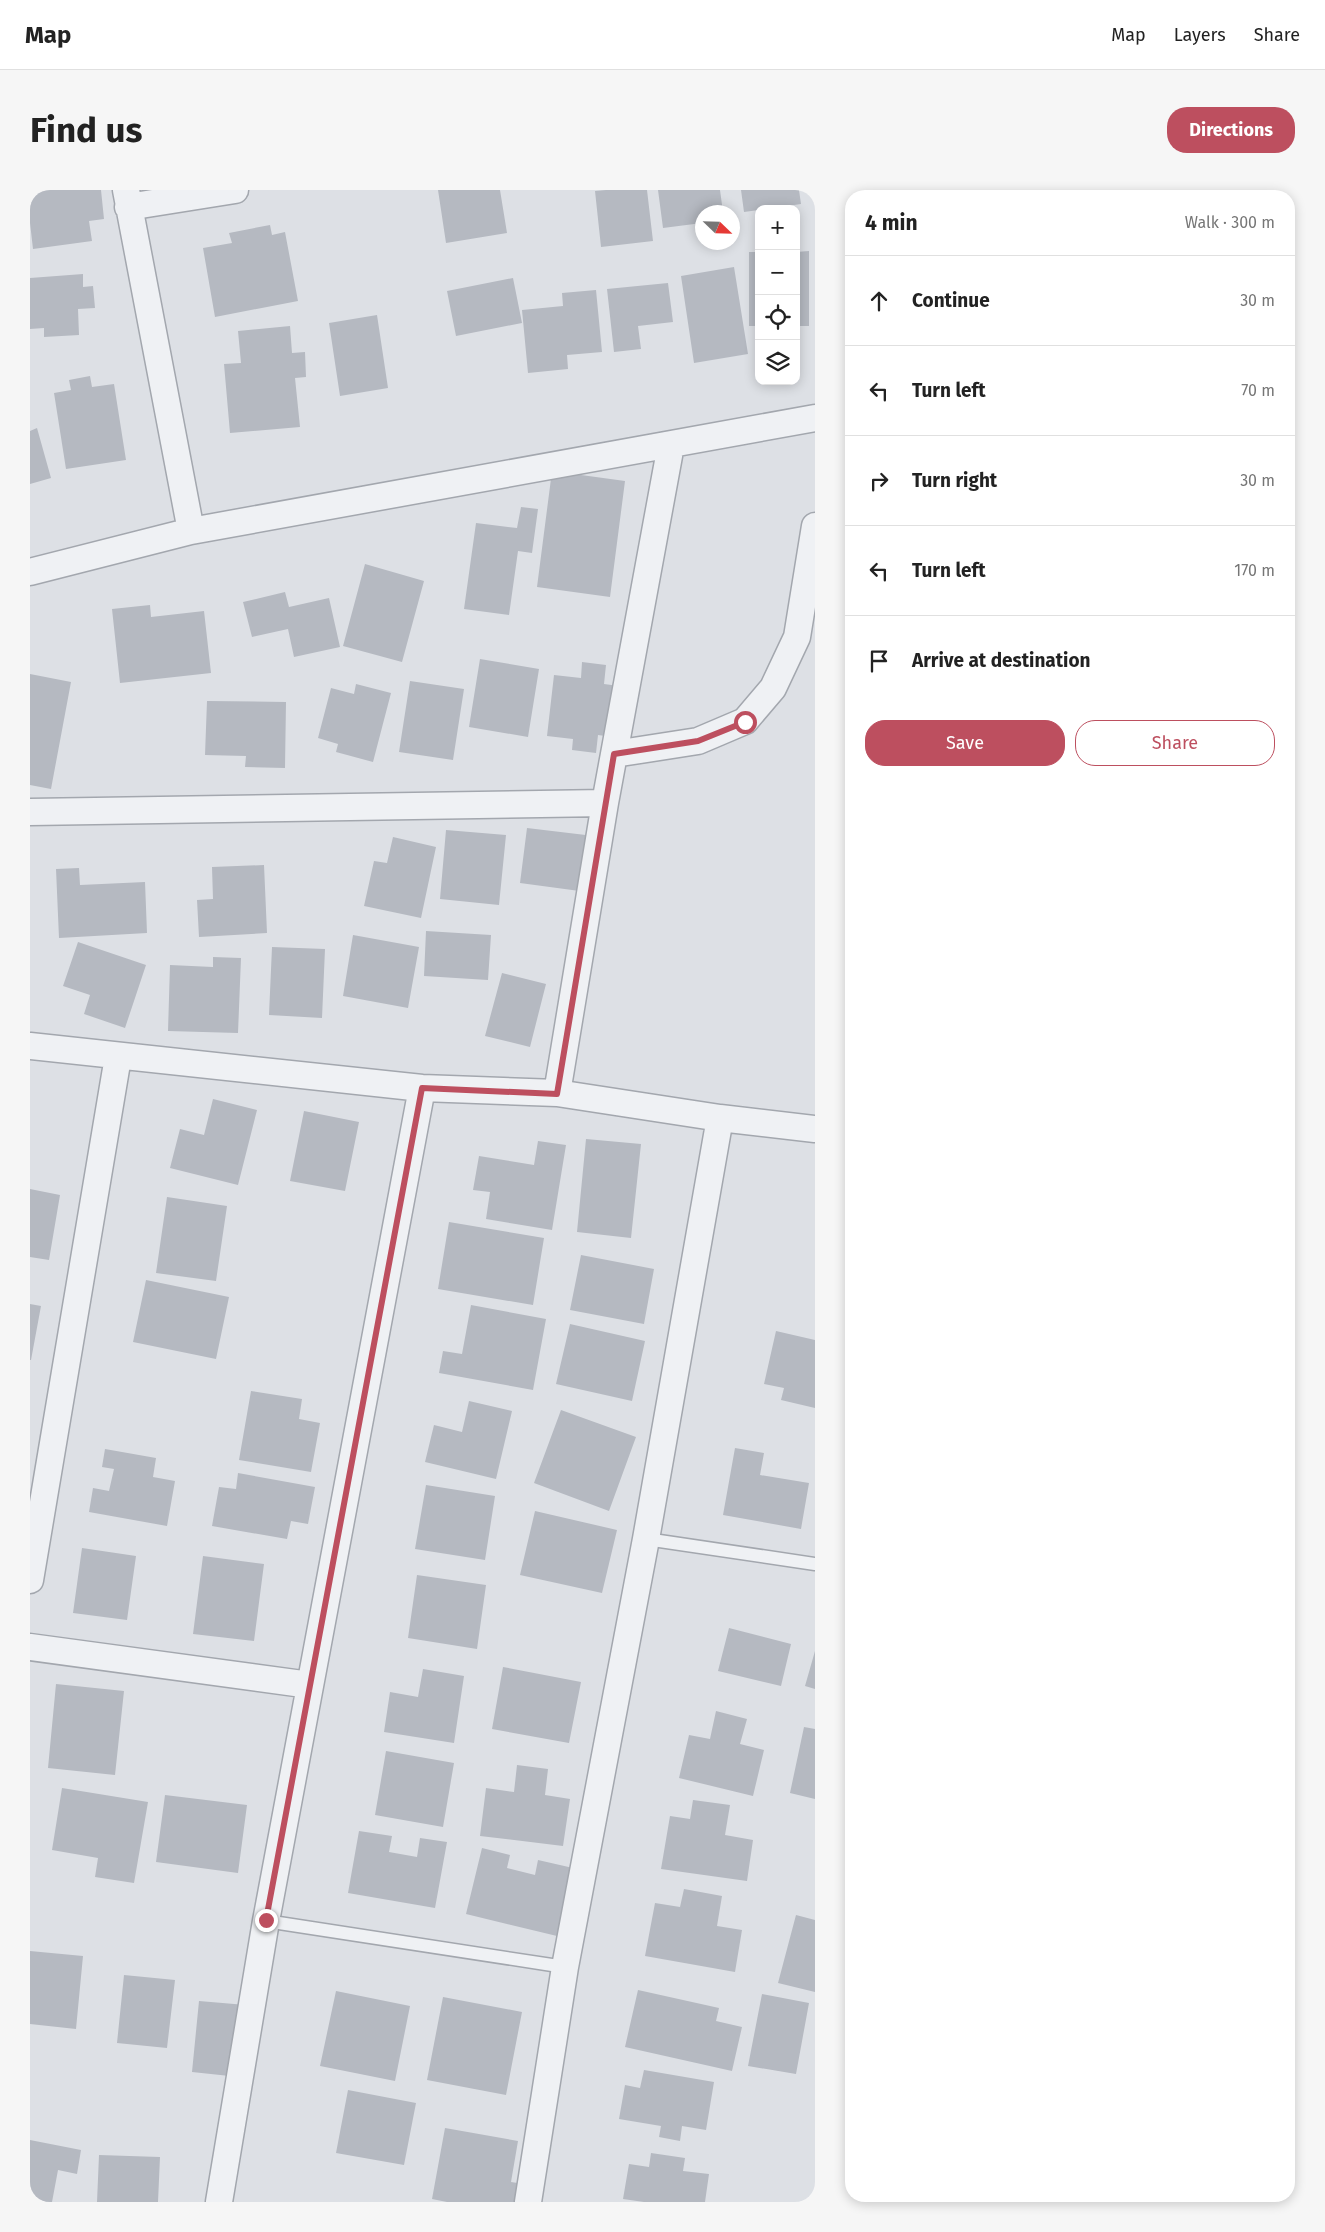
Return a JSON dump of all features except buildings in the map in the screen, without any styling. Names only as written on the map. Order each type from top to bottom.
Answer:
[{"type":"street","points":[[191,531],[127,199],[235,190]]},
{"type":"street","points":[[30,572],[191,531],[815,418]]},
{"type":"street","points":[[557,1094],[605,803],[671,445]]},
{"type":"street","points":[[614,754],[698,741],[745,722],[773,688],[797,637],[815,526]]},
{"type":"street","points":[[30,812],[605,803]]},
{"type":"street","points":[[30,1046],[118,1057],[422,1088],[557,1094],[720,1118],[815,1129]]},
{"type":"street","points":[[30,1580],[118,1057]]},
{"type":"street","points":[[219,2202],[266,1920],[422,1088]]},
{"type":"street","points":[[528,2202],[565,1967],[646,1540],[720,1118]]},
{"type":"street","points":[[30,1647],[310,1685]]},
{"type":"lane","points":[[646,1540],[815,1564]]},
{"type":"lane","points":[[266,1920],[565,1967]]},
{"type":"route","points":[[266,1920],[422,1088],[557,1094],[614,754],[698,741],[745,722]]}]
